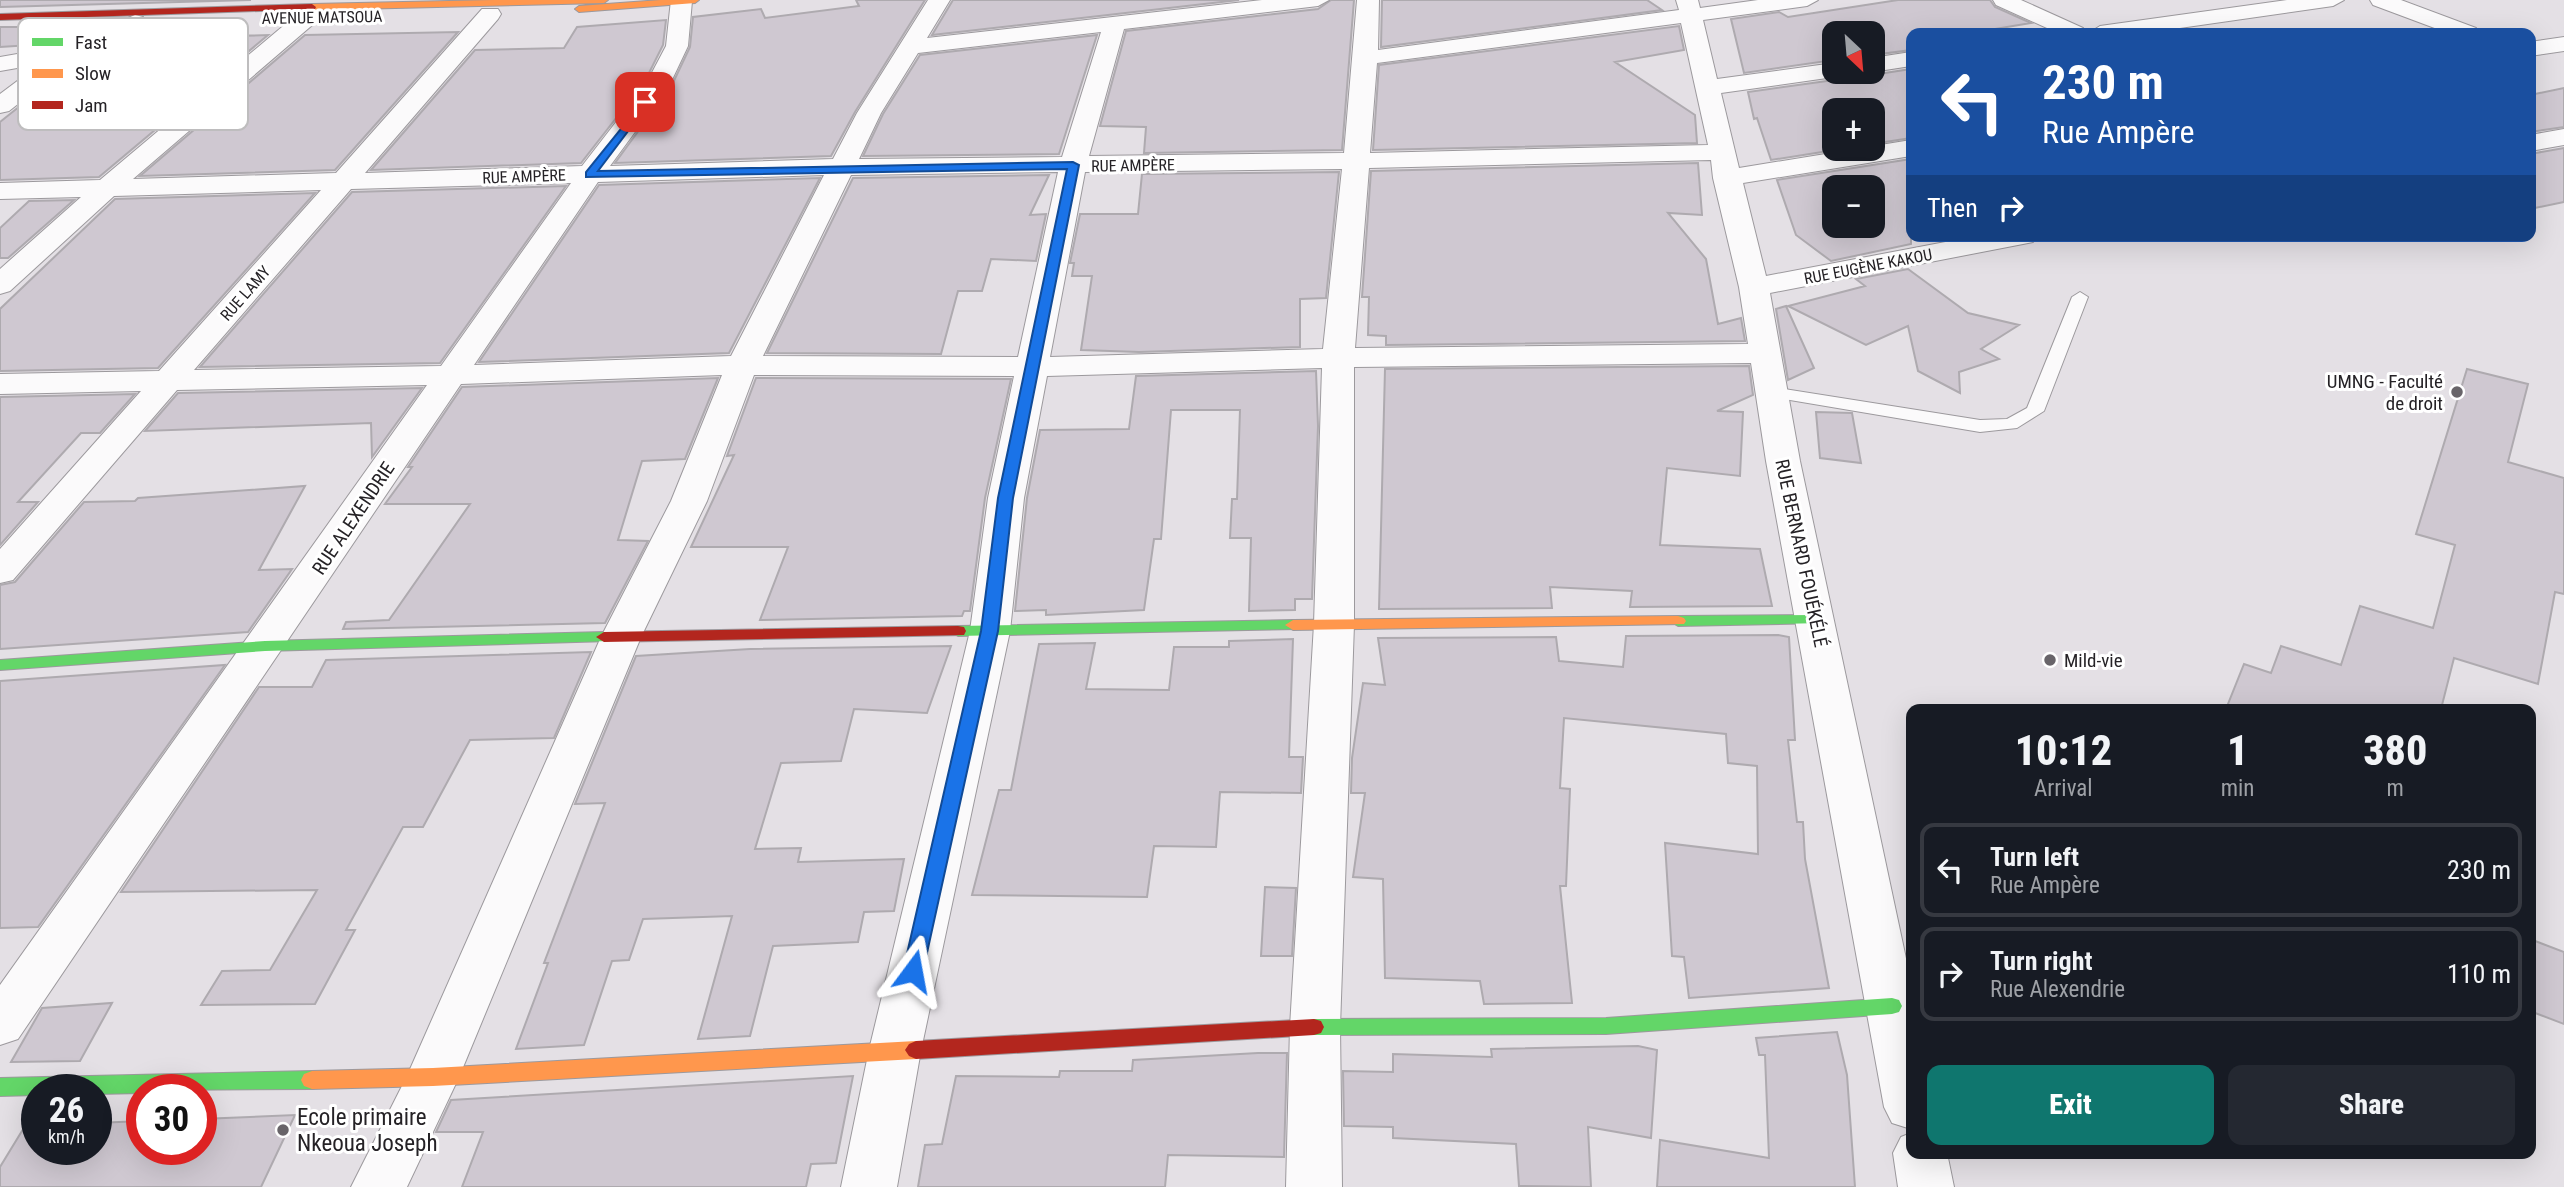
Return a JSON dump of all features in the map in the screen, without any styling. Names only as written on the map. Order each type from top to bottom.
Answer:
[{"type":"street","points":[[379,1187],[433,1077],[621,637],[689,501],[742,365],[869,113],[939,0]]},
{"type":"street","points":[[909,47],[1318,0]]},
{"type":"street","points":[[1314,1187],[1315,1027],[1334,624],[1338,358],[1366,58],[1368,0]]},
{"type":"street","points":[[1366,58],[1688,7],[1807,0]]},
{"type":"street","points":[[2004,0],[2064,28]]},
{"type":"street","points":[[2135,28],[2333,0]]},
{"type":"street","points":[[2381,0],[2455,28]]},
{"type":"street","name":"AVENUE MATSOUA","points":[[0,18],[152,11],[688,1]]},
{"type":"street","name":"RUE ALEXENDRIE","points":[[0,1026],[590,174],[659,84],[677,46],[688,1]]},
{"type":"street","name":"RUE LAMY","points":[[0,572],[340,182],[499,6]]},
{"type":"street","points":[[248,68],[319,7]]},
{"type":"street","name":"RUE BERNARD FOUÉKÉLÉ","points":[[1688,7],[1723,165],[1754,287],[1772,393],[1906,1080]]},
{"type":"street","points":[[869,1187],[895,1049],[990,631],[1006,498],[1073,165],[1114,24]]},
{"type":"street","points":[[2536,48],[2564,44]]},
{"type":"street","points":[[0,64],[18,61]]},
{"type":"street","points":[[1885,63],[1906,61]]},
{"type":"street","points":[[1706,88],[1822,72]]},
{"type":"street","points":[[0,106],[18,92]]},
{"type":"street","points":[[0,285],[175,130]]},
{"type":"street","points":[[2536,142],[2564,137]]},
{"type":"street","name":"RUE AMPÈRE","points":[[0,191],[841,167],[1356,161],[1723,165],[1906,148]]},
{"type":"street","name":"RUE EUGÈNE KAKOU","points":[[1754,287],[1991,242]]},
{"type":"street","points":[[0,384],[451,375],[742,365],[1031,367],[1338,358],[1765,354]]},
{"type":"street","points":[[0,665],[265,646],[621,637],[1334,624],[1816,620]]},
{"type":"street","points":[[0,1087],[433,1077],[1315,1027],[1606,1026],[1892,1006]]},
{"type":"street","points":[[1921,1159],[1926,1187]]},
{"type":"lane","points":[[1772,393],[1980,426],[2011,424],[2035,411],[2080,297]]},
{"type":"building","points":[[0,0],[251,0],[0,7]]},
{"type":"building","points":[[856,0],[925,0],[855,112],[831,156],[615,163],[672,85],[690,47],[693,17],[761,9],[765,18],[859,6]]},
{"type":"building","points":[[953,0],[1239,0],[932,35]]},
{"type":"building","points":[[1331,0],[1354,0],[1342,150],[1144,153],[1146,127],[1100,126],[1126,31],[1318,9]]},
{"type":"building","points":[[1382,0],[1647,0],[1662,10],[1381,47]]},
{"type":"building","points":[[1898,0],[1990,0],[1995,7],[2031,23],[2001,28],[1906,28],[1906,51],[1885,53],[1885,21],[1822,21],[1822,62],[1744,73],[1731,19],[1779,12],[1788,17]]},
{"type":"building","points":[[666,20],[663,45],[645,81],[581,163],[371,170],[475,50],[564,48],[577,27]]},
{"type":"building","points":[[1679,26],[1684,50],[1615,62],[1695,115],[1697,143],[1373,150],[1379,65]]},
{"type":"building","points":[[0,27],[18,27],[18,46],[0,47]]},
{"type":"building","points":[[458,32],[335,170],[140,176],[194,130],[248,130],[248,84],[305,35]]},
{"type":"building","points":[[268,35],[248,52],[248,36]]},
{"type":"building","points":[[1097,35],[1059,154],[863,156],[883,114],[920,55]]},
{"type":"building","points":[[1906,70],[1906,139],[1885,142],[1885,98],[1822,98],[1822,152],[1771,160],[1757,118],[1754,119],[1748,92],[1822,82],[1822,84],[1885,84],[1885,73]]},
{"type":"building","points":[[2564,88],[2564,127],[2536,131],[2536,94]]},
{"type":"building","points":[[18,108],[18,130],[155,130],[99,177],[0,180],[0,122]]},
{"type":"building","points":[[2564,148],[2564,202],[2536,208],[2536,153]]},
{"type":"building","points":[[1906,160],[1906,242],[1911,244],[1831,261],[1796,235],[1777,180]]},
{"type":"building","points":[[1698,163],[1702,215],[1668,213],[1706,259],[1718,324],[1741,318],[1745,341],[1386,345],[1386,336],[1368,335],[1369,297],[1362,297],[1371,171]]},
{"type":"building","points":[[1339,172],[1326,298],[1300,299],[1300,347],[1139,352],[1081,350],[1092,276],[1072,276],[1074,263],[1070,263],[1080,214],[1138,214],[1142,174]]},
{"type":"building","points":[[1049,175],[1030,215],[1046,214],[1036,261],[991,259],[982,291],[958,291],[941,354],[767,353],[853,178]]},
{"type":"building","points":[[820,178],[729,353],[479,362],[599,185]]},
{"type":"building","points":[[566,186],[440,363],[200,367],[352,192]]},
{"type":"building","points":[[315,193],[158,368],[0,371],[0,309],[115,199]]},
{"type":"building","points":[[74,200],[8,258],[0,258],[0,228],[29,201]]},
{"type":"building","points":[[1908,269],[1968,313],[2019,325],[1981,349],[1999,359],[1959,372],[1960,393],[1918,371],[1908,326],[1866,345],[1788,306],[1865,286],[1856,279]]},
{"type":"building","points":[[1786,306],[1814,368],[1788,380],[1776,309]]},
{"type":"building","points":[[1749,366],[1753,395],[1717,411],[1743,412],[1740,476],[1667,468],[1660,545],[1760,549],[1772,606],[1630,607],[1632,591],[1550,587],[1552,608],[1379,609],[1385,369]]},
{"type":"building","points":[[2467,369],[2528,384],[2508,462],[2564,478],[2564,594],[2555,592],[2538,684],[2454,658],[2442,704],[2228,704],[2244,664],[2271,673],[2281,646],[2341,665],[2360,606],[2433,628],[2455,545],[2416,534]]},
{"type":"building","points":[[1316,371],[1318,426],[1312,599],[1295,599],[1295,610],[1249,611],[1251,538],[1230,538],[1232,499],[1237,499],[1240,410],[1171,410],[1161,539],[1154,539],[1144,610],[1046,615],[1046,610],[1015,611],[1027,498],[1040,430],[1129,429],[1136,376]]},
{"type":"building","points":[[718,378],[685,459],[642,461],[618,540],[648,541],[605,623],[343,629],[346,622],[389,620],[470,504],[385,504],[412,467],[408,467],[462,387]]},
{"type":"building","points":[[756,378],[1011,379],[985,498],[970,611],[964,611],[962,616],[760,620],[788,547],[691,547],[734,455],[727,456]]},
{"type":"building","points":[[422,388],[372,457],[371,423],[145,431],[178,393]]},
{"type":"building","points":[[135,394],[100,433],[81,433],[18,502],[38,502],[0,545],[0,397]]},
{"type":"building","points":[[1816,412],[1852,413],[1861,463],[1820,458]]},
{"type":"building","points":[[305,486],[259,570],[292,569],[248,632],[0,649],[0,585],[15,582],[84,502],[135,501],[138,498]]},
{"type":"building","points":[[1626,636],[1789,637],[1795,740],[1788,740],[1797,822],[1803,822],[1805,859],[1829,988],[1689,998],[1684,957],[1672,956],[1665,843],[1758,854],[1757,766],[1728,763],[1726,734],[1564,718],[1560,788],[1570,789],[1566,886],[1560,886],[1572,1003],[1484,1004],[1480,981],[1385,978],[1383,879],[1353,877],[1365,793],[1351,793],[1352,758],[1363,683],[1385,685],[1378,638],[1556,637],[1559,661],[1623,667]]},
{"type":"building","points":[[1293,639],[1289,757],[1303,757],[1301,793],[1220,792],[1216,847],[1154,846],[1147,897],[972,895],[999,790],[1011,790],[1039,644],[1095,643],[1086,689],[1169,690],[1174,647],[1229,647],[1229,641]]},
{"type":"building","points":[[951,646],[927,713],[854,709],[841,761],[781,763],[755,849],[801,848],[798,862],[904,859],[894,911],[864,912],[858,942],[773,946],[750,1036],[698,1039],[732,916],[643,919],[629,960],[612,961],[584,1045],[516,1049],[548,963],[544,963],[605,803],[575,804],[636,656],[750,649]]},
{"type":"building","points":[[591,652],[554,738],[470,740],[423,827],[403,827],[346,930],[355,930],[315,1004],[201,1005],[222,971],[270,970],[317,890],[121,892],[259,687],[312,687],[326,660]]},
{"type":"building","points":[[225,665],[38,927],[0,928],[0,681]]},
{"type":"building","points":[[1265,887],[1296,888],[1292,956],[1261,956]]},
{"type":"building","points":[[2536,941],[2564,952],[2564,1024],[2536,1013]]},
{"type":"building","points":[[112,1003],[80,1061],[11,1062],[42,1008]]},
{"type":"building","points":[[1837,1032],[1847,1075],[1855,1187],[1657,1187],[1660,1140],[1769,1158],[1765,1055],[1759,1055],[1756,1038]]},
{"type":"building","points":[[1638,1046],[1657,1050],[1651,1138],[1588,1127],[1591,1187],[1519,1186],[1516,1144],[1393,1138],[1393,1127],[1344,1126],[1343,1071],[1393,1072],[1393,1054],[1492,1057],[1491,1049]]},
{"type":"building","points":[[1287,1053],[1284,1157],[1168,1155],[1165,1187],[918,1187],[925,1145],[942,1144],[956,1076],[1059,1077],[1060,1071],[1132,1071],[1133,1060]]},
{"type":"building","points":[[853,1076],[836,1163],[811,1164],[806,1187],[462,1187],[483,1132],[436,1132],[451,1100]]},
{"type":"building","points":[[295,1115],[261,1187],[0,1187],[0,1167],[21,1133],[21,1165],[112,1165],[112,1122],[126,1122],[126,1165],[217,1165],[217,1118]]},
{"type":"traffic: fast","points":[[1678,621],[1817,620]]},
{"type":"traffic: fast","points":[[958,631],[1293,625]]},
{"type":"traffic: fast","points":[[0,665],[265,646],[604,637]]},
{"type":"traffic: fast","points":[[1314,1027],[1606,1026],[1892,1006]]},
{"type":"traffic: fast","points":[[0,1087],[312,1080]]},
{"type":"traffic: slow","points":[[312,7],[604,0]]},
{"type":"traffic: slow","points":[[579,9],[695,0]]},
{"type":"traffic: slow","points":[[1293,625],[1678,621]]},
{"type":"traffic: slow","points":[[312,1080],[433,1077],[916,1050]]},
{"type":"traffic: jam","points":[[0,17],[312,7]]},
{"type":"traffic: jam","points":[[604,637],[958,631]]},
{"type":"traffic: jam","points":[[916,1050],[1314,1027]]},
{"type":"place","name":"UMNG - Faculté de droit","points":[[2457,392]]},
{"type":"place","name":"Mild-vie","points":[[2050,660]]},
{"type":"place","name":"Ecole primaire Nkeoua Joseph","points":[[283,1130]]},
{"type":"route","points":[[645,102],[590,174],[841,167],[1073,165],[1006,498],[990,631],[913,971]]}]
